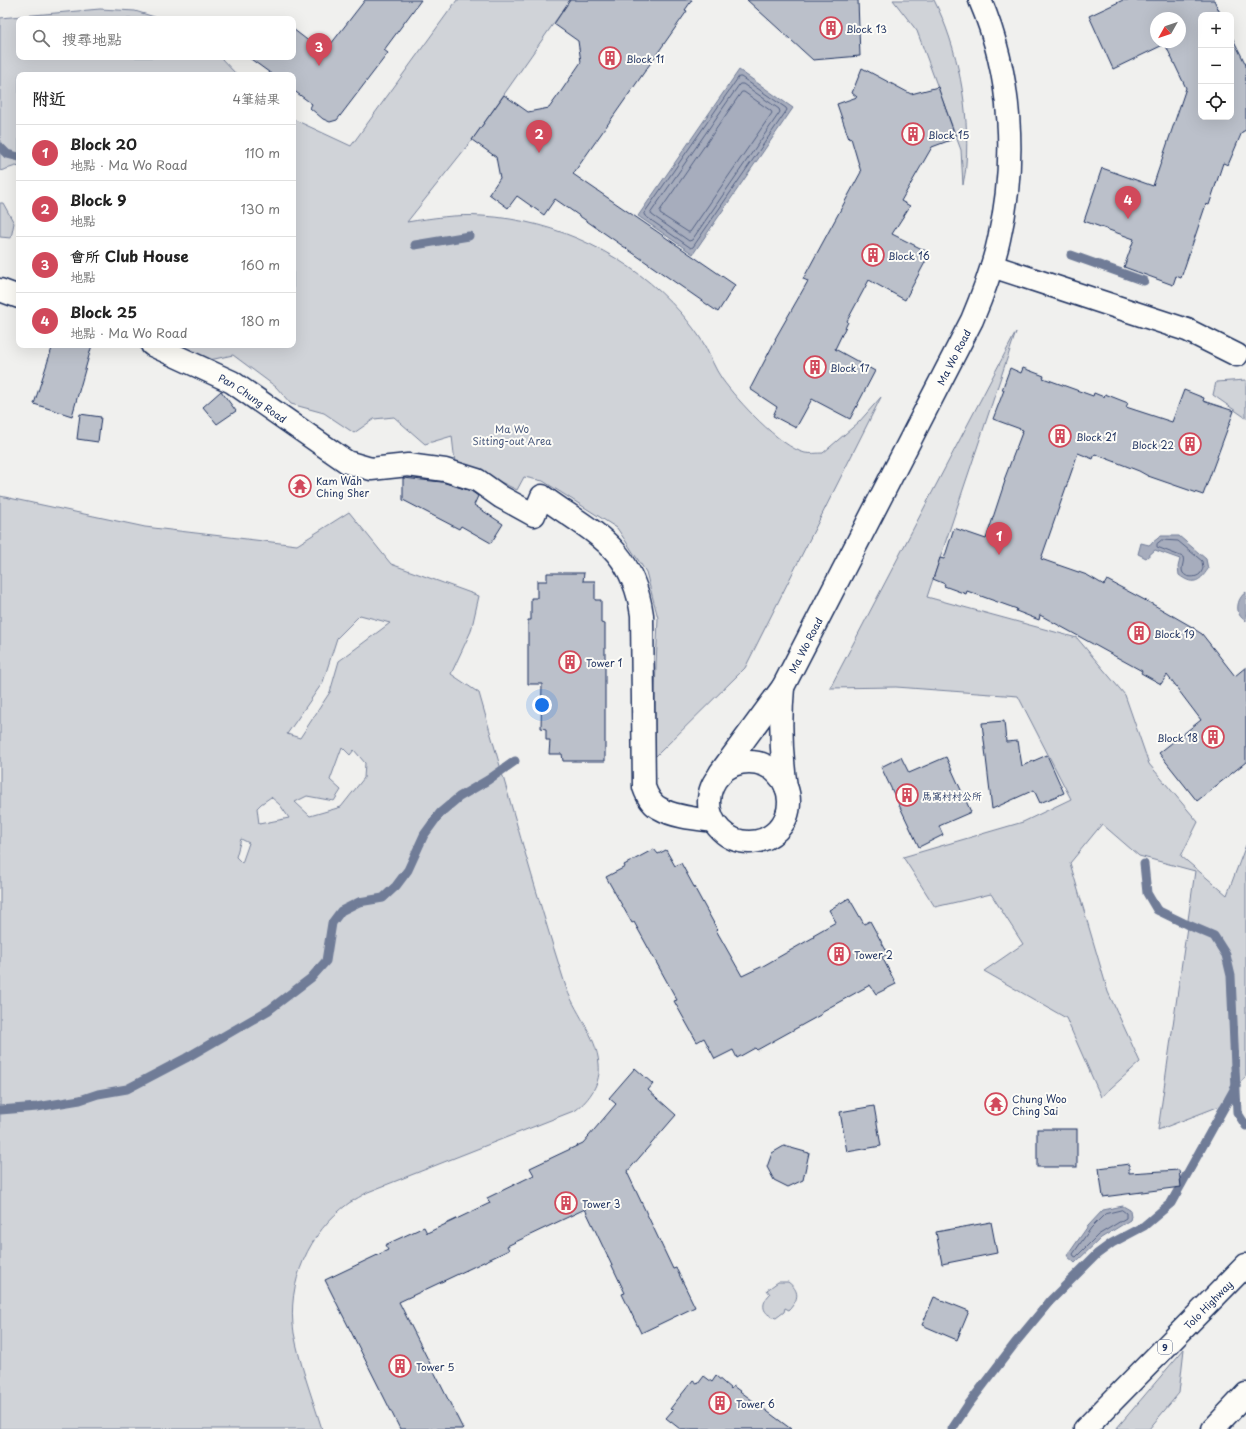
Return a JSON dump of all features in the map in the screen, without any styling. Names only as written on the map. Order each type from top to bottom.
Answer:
[{"type":"main road","name":"Ma Wo Road","points":[[783,687],[781,737],[786,787],[789,800],[788,814],[782,826],[772,836],[760,841],[746,843],[733,840],[721,832],[713,822],[708,809],[708,796],[712,784],[783,687],[972,320],[992,266],[1004,214],[1008,178],[1009,136],[1002,74],[994,39],[980,0]]},
{"type":"main road","points":[[992,266],[1187,330],[1237,355]]},
{"type":"main road","points":[[0,290],[16,296]]},
{"type":"main road","name":"Pan Chung Road","points":[[158,348],[232,382],[347,462],[371,469],[408,465],[445,470],[477,480],[501,497],[534,515],[542,496],[597,533],[609,544],[628,570],[635,584],[639,599],[642,615],[644,787],[647,796],[660,810],[713,822]]},
{"type":"main road","points":[[720,773],[731,766],[743,762],[756,762],[769,767],[779,776],[786,787]]},
{"type":"main road","name":"Tolo Highway","points":[[1085,1429],[1246,1265]]},
{"type":"main road","points":[[1213,1429],[1246,1394]]},
{"type":"green space","name":"Ma Wo Sitting-out Area","points":[[457,0],[570,0],[472,140],[407,222],[454,216],[482,216],[510,219],[565,233],[616,258],[639,274],[681,313],[704,344],[722,379],[748,410],[784,442],[805,453],[823,453],[859,422],[881,397],[745,668],[655,757],[655,691],[658,618],[646,572],[617,528],[543,481],[524,477],[517,490],[468,466],[455,463],[452,436],[425,444],[394,417],[374,419],[354,433],[324,413],[291,404],[276,387],[233,355],[205,361],[182,348],[296,348],[296,120],[351,146]]},
{"type":"green space","points":[[893,0],[934,0],[950,38],[956,59],[964,101],[966,123],[966,167],[963,185],[961,150],[917,31]]},
{"type":"green space","points":[[100,9],[135,11],[151,16],[22,16]]},
{"type":"green space","points":[[16,17],[16,60],[223,60],[234,72],[16,72],[16,166],[0,171],[0,18]]},
{"type":"green space","points":[[0,203],[3,203],[14,223],[11,238],[0,237]]},
{"type":"green space","points":[[1016,332],[927,597],[1077,638],[1125,695],[1149,764],[1198,822],[1181,856],[1227,895],[1246,845],[1246,1076],[1220,1106],[1158,1130],[1195,871],[1139,856],[1102,824],[1070,863],[1108,992],[1140,1062],[1101,1097],[1066,1018],[984,971],[1023,944],[991,894],[935,907],[903,857],[1023,822],[1071,799],[1018,696],[896,687],[830,688]]},
{"type":"green space","points":[[1246,380],[1246,418],[1213,395],[1216,382]]},
{"type":"green space","points":[[0,496],[145,527],[297,545],[349,512],[391,564],[479,596],[471,631],[451,674],[479,693],[565,984],[573,1004],[594,1043],[599,1064],[599,1071],[594,1090],[586,1101],[576,1110],[368,1192],[349,1203],[322,1229],[312,1244],[297,1278],[292,1314],[294,1333],[306,1381],[322,1429],[0,1429]],"holes":[[[360,615],[390,623],[339,661],[330,692],[300,738],[287,734],[323,682],[337,638]],[[342,747],[350,755],[354,750],[365,763],[364,778],[341,807],[310,816],[295,802],[307,796],[334,801],[341,790],[330,780]],[[271,797],[280,805],[289,818],[259,824],[257,808]],[[241,839],[249,843],[242,863],[236,857]]]},
{"type":"green space","points":[[778,1282],[788,1282],[795,1289],[797,1295],[795,1302],[789,1310],[785,1308],[784,1312],[776,1318],[765,1311],[764,1305],[770,1294],[767,1290]]},
{"type":"green space","points":[[1184,1349],[1179,1393],[1149,1429],[1116,1429]]},
{"type":"water","points":[[739,70],[793,108],[693,254],[638,216]]},
{"type":"water","points":[[1161,536],[1179,536],[1206,559],[1208,569],[1205,574],[1198,580],[1188,580],[1179,575],[1178,567],[1180,559],[1155,550],[1146,558],[1138,554],[1141,543],[1149,545]]},
{"type":"water","points":[[1246,592],[1246,621],[1242,618],[1238,611],[1238,603]]},
{"type":"water","points":[[1123,1206],[1130,1210],[1130,1220],[1101,1238],[1075,1263],[1067,1256],[1088,1226],[1103,1210]]},
{"type":"building","points":[[365,0],[421,0],[384,50],[388,53],[337,120],[330,122],[323,119],[310,108],[312,104],[296,92],[296,72],[269,72],[252,60],[296,60],[296,31],[324,53]]},
{"type":"building","points":[[570,0],[692,0],[685,10],[687,11],[573,174],[735,285],[718,312],[555,199],[544,215],[517,196],[508,208],[489,194],[500,178],[496,157],[472,140],[504,95],[528,112],[549,108],[562,90],[581,62],[578,41],[554,24]]},
{"type":"building","name":"Block 13","points":[[747,0],[858,0],[860,56],[813,60]]},
{"type":"building","points":[[1123,0],[1214,0],[1220,12],[1198,12],[1198,120],[1234,120],[1234,41],[1246,65],[1246,130],[1242,132],[1228,165],[1223,163],[1209,205],[1206,204],[1181,278],[1176,276],[1173,285],[1124,267],[1134,239],[1084,221],[1102,168],[1153,186],[1186,88],[1167,48],[1186,48],[1186,12],[1150,12],[1150,48],[1157,48],[1113,69],[1089,16]]},
{"type":"building","points":[[862,68],[911,94],[938,87],[956,138],[932,147],[901,201],[910,206],[892,234],[930,253],[905,300],[869,280],[847,321],[848,322],[835,349],[875,371],[850,419],[812,399],[796,428],[773,416],[777,407],[750,389],[775,339],[808,281],[803,279],[861,172],[851,138],[849,139],[837,104],[857,97],[852,93]]},
{"type":"building","points":[[52,348],[91,348],[72,416],[34,404]]},
{"type":"building","points":[[1010,368],[1021,373],[1023,368],[1044,376],[1043,378],[1093,396],[1094,393],[1104,397],[1105,394],[1128,403],[1126,407],[1172,422],[1184,390],[1204,398],[1203,401],[1234,411],[1203,495],[1148,476],[1095,454],[1093,459],[1078,453],[1041,559],[1087,575],[1104,585],[1107,580],[1194,628],[1202,634],[1235,676],[1246,667],[1246,762],[1197,801],[1159,753],[1201,720],[1167,675],[1161,684],[1141,673],[1142,671],[1040,615],[1039,620],[1016,611],[1017,609],[967,591],[966,594],[944,586],[945,584],[933,579],[940,558],[944,559],[954,528],[986,539],[1005,481],[1004,480],[1023,430],[993,419],[1004,390],[1002,390]]},
{"type":"building","points":[[221,391],[236,411],[217,424],[203,407]]},
{"type":"building","points":[[80,414],[101,417],[98,442],[77,439]]},
{"type":"building","points":[[403,478],[442,482],[471,491],[478,496],[474,505],[503,524],[491,543],[461,526],[459,529],[403,500]]},
{"type":"building","name":"Tower 1","points":[[547,573],[584,573],[583,581],[595,581],[595,600],[601,600],[601,623],[605,624],[605,761],[563,761],[562,754],[549,754],[550,740],[546,740],[546,729],[541,728],[542,684],[528,684],[528,620],[531,620],[531,598],[537,598],[537,581],[547,581]]},
{"type":"building","points":[[1004,721],[1006,742],[1018,741],[1022,766],[1047,755],[1064,793],[1040,803],[1034,790],[992,809],[982,723]]},
{"type":"building","points":[[901,757],[909,773],[946,757],[971,812],[939,826],[943,835],[919,847],[881,767]]},
{"type":"building","name":"Tower 2","points":[[654,849],[658,854],[666,850],[675,866],[681,863],[742,976],[763,966],[814,937],[813,935],[836,922],[829,910],[849,898],[864,924],[870,921],[888,954],[882,957],[896,984],[876,994],[870,985],[821,1012],[822,1014],[757,1050],[755,1048],[737,1058],[733,1050],[715,1059],[704,1038],[697,1042],[674,1001],[677,1000],[634,922],[632,923],[606,877],[625,867],[624,865]]},
{"type":"building","points":[[635,1068],[653,1084],[648,1090],[676,1115],[627,1172],[673,1269],[676,1268],[695,1307],[641,1333],[622,1294],[625,1293],[585,1209],[507,1246],[509,1250],[399,1302],[463,1429],[400,1429],[325,1280],[388,1250],[385,1245],[424,1227],[427,1233],[490,1203],[487,1198],[534,1175],[530,1168],[583,1143],[616,1104],[609,1098]]},
{"type":"building","points":[[874,1106],[881,1146],[847,1152],[840,1112]]},
{"type":"building","points":[[1037,1129],[1077,1129],[1077,1167],[1037,1167]]},
{"type":"building","points":[[784,1146],[809,1153],[803,1180],[788,1187],[774,1180],[767,1167],[772,1153]]},
{"type":"building","points":[[1129,1164],[1129,1173],[1179,1170],[1181,1187],[1103,1197],[1099,1168]]},
{"type":"building","points":[[991,1222],[997,1253],[942,1264],[936,1232]]},
{"type":"building","points":[[934,1297],[969,1311],[957,1340],[922,1325]]},
{"type":"building","name":"Tower 6","points":[[704,1376],[712,1382],[716,1376],[731,1389],[733,1386],[791,1429],[680,1429],[666,1418],[673,1410],[670,1409],[693,1380],[698,1384]]},
{"type":"waterway","points":[[0,147],[7,154],[16,156]]},
{"type":"waterway","points":[[415,245],[469,236]]},
{"type":"waterway","points":[[1071,255],[1144,281]]},
{"type":"waterway","points":[[0,1110],[37,1107],[80,1100],[98,1094],[127,1089],[186,1058],[269,1010],[311,978],[326,961],[332,923],[341,911],[359,902],[383,898],[396,886],[408,870],[424,835],[440,813],[459,797],[488,780],[515,761]]},
{"type":"waterway","points":[[1144,864],[1147,893],[1157,910],[1214,936],[1226,955],[1231,976],[1237,1112],[1246,1126]]},
{"type":"waterway","points":[[952,1429],[968,1405],[1016,1342],[1050,1301],[1097,1254],[1112,1243],[1144,1226],[1171,1203],[1236,1086]]},
{"type":"place","name":"Block 13","points":[[831,28]]},
{"type":"place","name":"Block 11","points":[[610,58]]},
{"type":"place","name":"會所 Club House","points":[[319,66]]},
{"type":"place","name":"Block 15","points":[[913,134]]},
{"type":"place","name":"Block 9","points":[[539,153]]},
{"type":"place","name":"Block 25","points":[[1128,219]]},
{"type":"place","name":"Block 16","points":[[873,255]]},
{"type":"place","name":"Block 17","points":[[815,367]]},
{"type":"place","name":"Block 21","points":[[1060,436]]},
{"type":"place","name":"Block 22","points":[[1190,444]]},
{"type":"place","name":"Kam Wah Ching Sher","points":[[300,486]]},
{"type":"place","name":"Block 20","points":[[999,555]]},
{"type":"place","name":"Block 19","points":[[1139,633]]},
{"type":"place","name":"Tower 1","points":[[570,662]]},
{"type":"place","name":"Block 18","points":[[1213,737]]},
{"type":"place","name":"馬窩村村公所","points":[[907,795]]},
{"type":"place","name":"Tower 2","points":[[839,954]]},
{"type":"place","name":"Chung Woo Ching Sai","points":[[996,1104]]},
{"type":"place","name":"Tower 3","points":[[566,1203]]},
{"type":"place","name":"Tower 5","points":[[400,1366]]},
{"type":"place","name":"Tower 6","points":[[720,1403]]}]
